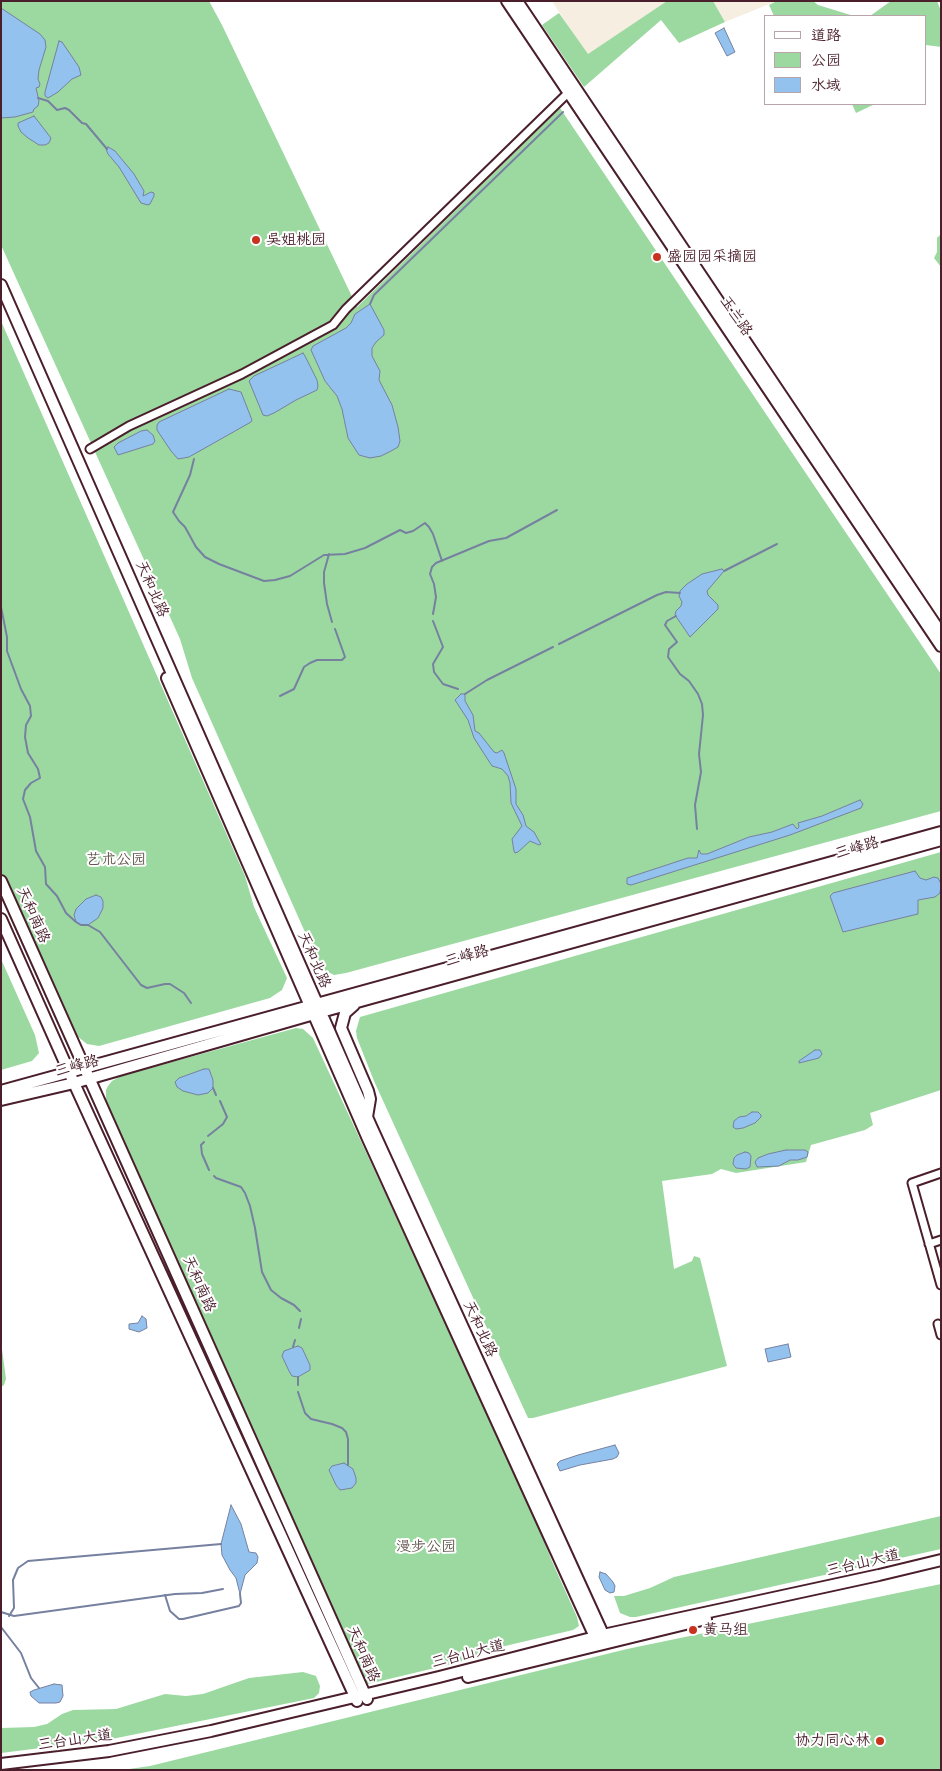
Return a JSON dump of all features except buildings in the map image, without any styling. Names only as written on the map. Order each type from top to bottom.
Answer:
[{"type":"street","name":"玉兰路","points":[[507,1],[571,90],[941,633]]},
{"type":"street","name":"玉兰路","points":[[517,1],[571,90],[941,646]]},
{"type":"street","points":[[90,449],[129,426],[242,374],[328,329],[571,90]]},
{"type":"street","name":"天和北路","points":[[1,285],[316,1009],[368,1139],[601,1640]]},
{"type":"street","name":"天和北路","points":[[1,302],[316,1009],[367,1118],[601,1640]]},
{"type":"street","name":"三峰路","points":[[1,1100],[88,1073],[316,1009],[538,942],[941,832]]},
{"type":"street","name":"三峰路","points":[[316,1009],[356,1002],[941,840]]},
{"type":"street","name":"天和南路","points":[[1,881],[88,1073],[361,1698]]},
{"type":"street","name":"天和南路","points":[[1,919],[72,1078],[361,1698]]},
{"type":"street","points":[[356,1002],[344,1013],[341,1028],[368,1090],[370,1099],[367,1118]]},
{"type":"street","name":"三峰路","points":[[1,1091],[72,1078]]},
{"type":"street","points":[[941,1173],[912,1183],[941,1285]]},
{"type":"street","points":[[929,1244],[941,1240]]},
{"type":"street","points":[[938,1324],[941,1335]]},
{"type":"street","name":"三台山大道","points":[[1,1769],[113,1755],[188,1741],[601,1640],[941,1560]]},
{"type":"street","name":"三台山大道","points":[[601,1640],[941,1566]]},
{"type":"street","name":"三台山大道","points":[[1,1764],[109,1751],[361,1698]]},
{"type":"shaded area","points":[[552,1],[667,1],[587,55]]},
{"type":"shaded area","points":[[713,1],[777,1],[725,22]]},
{"type":"green space","points":[[1,1],[209,1],[357,307],[560,108],[941,674],[941,811],[346,973],[334,975],[324,970],[312,948],[192,678],[180,639],[1,245]]},
{"type":"green space","points":[[667,1],[713,1],[725,22],[679,43],[661,20],[584,87],[542,25],[559,13],[588,54]]},
{"type":"green space","points":[[777,1],[813,1],[818,5],[851,15],[774,15],[769,5]]},
{"type":"green space","points":[[891,1],[937,1],[941,11],[941,47],[927,45],[927,15],[871,15]]},
{"type":"green space","points":[[852,105],[873,105],[856,113]]},
{"type":"green space","points":[[941,234],[941,267],[934,258],[937,252],[937,238]]},
{"type":"green space","name":"艺术公园","points":[[1,321],[245,876],[254,907],[287,978],[282,990],[270,998],[99,1046],[87,1044],[77,1036],[39,951],[25,930],[1,876]]},
{"type":"green space","points":[[941,852],[941,1090],[870,1113],[873,1125],[865,1130],[811,1145],[806,1162],[736,1173],[721,1169],[712,1174],[662,1181],[674,1269],[692,1261],[694,1256],[700,1258],[727,1366],[528,1418],[374,1081],[357,1038],[356,1031],[360,1017]]},
{"type":"green space","points":[[1,959],[35,1035],[39,1053],[32,1061],[1,1070]]},
{"type":"green space","name":"漫步公园","points":[[296,1028],[303,1029],[313,1038],[530,1505],[551,1559],[577,1617],[579,1626],[573,1630],[488,1650],[460,1662],[368,1684],[358,1670],[106,1103],[106,1090],[108,1086],[112,1081],[121,1076]]},
{"type":"green space","points":[[1,1342],[6,1379],[1,1387]]},
{"type":"green space","points":[[941,1516],[941,1549],[636,1617],[620,1613],[614,1596],[624,1596],[650,1588],[674,1577]]},
{"type":"green space","points":[[941,1584],[941,1770],[122,1770],[150,1766],[627,1649]]},
{"type":"green space","points":[[303,1672],[316,1676],[320,1686],[319,1693],[314,1698],[102,1741],[79,1741],[73,1735],[60,1737],[57,1746],[1,1753],[1,1728],[34,1727],[47,1724],[62,1714],[73,1710],[116,1709],[165,1694],[186,1696],[203,1694],[249,1678]]},
{"type":"water","points":[[1,8],[40,34],[45,40],[46,47],[39,70],[38,79],[40,84],[36,88],[39,101],[38,106],[33,112],[15,117],[1,118]]},
{"type":"water","points":[[724,28],[735,52],[727,56],[715,33]]},
{"type":"water","points":[[59,41],[62,42],[79,67],[81,75],[72,79],[58,92],[48,98],[45,96],[45,92]]},
{"type":"water","points":[[34,116],[51,138],[49,143],[45,145],[39,145],[28,138],[21,132],[18,126],[18,123]]},
{"type":"water","points":[[108,147],[115,151],[134,174],[144,191],[143,196],[151,192],[154,193],[150,204],[141,203],[119,167],[108,154],[106,149]]},
{"type":"water","points":[[370,304],[384,330],[384,335],[372,348],[372,356],[380,371],[379,380],[392,405],[400,441],[398,447],[391,451],[381,456],[370,458],[359,455],[348,438],[342,409],[337,396],[325,381],[311,350],[313,346],[346,328],[351,323],[355,314]]},
{"type":"water","points":[[303,353],[317,380],[317,390],[274,413],[267,416],[263,415],[249,381],[254,376]]},
{"type":"water","points":[[229,389],[241,392],[252,420],[251,422],[189,457],[178,459],[157,430],[159,422]]},
{"type":"water","points":[[147,430],[153,435],[155,441],[153,444],[118,455],[114,447],[118,443],[141,431]]},
{"type":"water","points":[[722,569],[724,571],[707,591],[708,595],[718,605],[718,609],[690,637],[675,615],[682,602],[679,596],[680,591],[702,574]]},
{"type":"water","points":[[461,694],[465,694],[465,701],[473,715],[475,731],[479,733],[494,752],[497,753],[502,750],[504,753],[516,789],[516,804],[523,815],[526,826],[534,832],[541,844],[530,841],[515,853],[512,839],[522,826],[511,803],[508,776],[502,769],[492,766],[474,738],[468,720],[455,700]]},
{"type":"water","points":[[860,800],[863,804],[861,808],[790,835],[631,885],[627,884],[627,878],[688,858],[697,858],[699,850],[701,854],[707,854],[749,837],[772,832],[793,824],[797,829],[799,827],[798,823],[822,816]]},
{"type":"water","points":[[915,871],[920,878],[926,880],[934,877],[938,878],[941,884],[940,893],[935,897],[918,900],[918,914],[843,932],[830,896],[833,893]]},
{"type":"water","points":[[96,895],[101,897],[103,901],[103,908],[98,918],[88,925],[81,925],[76,922],[74,915],[76,909],[86,899]]},
{"type":"water","points":[[815,1050],[820,1050],[822,1054],[819,1058],[799,1063],[799,1061]]},
{"type":"water","points":[[209,1069],[213,1080],[213,1088],[208,1093],[198,1095],[183,1091],[177,1087],[175,1082],[179,1078]]},
{"type":"water","points":[[752,1112],[758,1112],[761,1115],[755,1123],[743,1128],[736,1129],[733,1127],[734,1121],[739,1117],[746,1116]]},
{"type":"water","points":[[786,1150],[805,1150],[808,1152],[807,1157],[790,1160],[779,1166],[757,1167],[755,1162],[758,1158]]},
{"type":"water","points":[[745,1152],[751,1156],[750,1167],[746,1169],[736,1168],[733,1164],[734,1158]]},
{"type":"water","points":[[142,1316],[146,1319],[147,1328],[139,1332],[129,1329],[129,1324],[138,1323]]},
{"type":"water","points":[[788,1344],[791,1357],[768,1362],[765,1349]]},
{"type":"water","points":[[298,1346],[302,1348],[310,1365],[310,1370],[298,1377],[292,1376],[282,1356],[284,1351]]},
{"type":"water","points":[[615,1445],[619,1453],[613,1459],[560,1471],[557,1464],[560,1461],[578,1455]]},
{"type":"water","points":[[344,1463],[353,1469],[356,1483],[352,1488],[340,1490],[329,1470],[332,1466]]},
{"type":"water","points":[[231,1505],[241,1524],[249,1552],[256,1553],[258,1557],[257,1563],[245,1575],[240,1594],[236,1578],[222,1555],[221,1544]]},
{"type":"water","points":[[600,1572],[606,1574],[613,1582],[615,1586],[614,1592],[610,1593],[605,1590],[599,1577]]},
{"type":"water","points":[[54,1684],[62,1685],[63,1696],[60,1702],[39,1703],[31,1696],[30,1692]]},
{"type":"waterway","points":[[38,98],[48,101],[57,110],[65,108],[69,110],[82,123],[86,124],[107,149]]},
{"type":"waterway","points":[[370,304],[374,295],[563,112]]},
{"type":"waterway","points":[[194,459],[190,475],[173,512],[185,527],[196,547],[205,557],[219,564],[264,581],[275,580],[290,576],[324,555],[345,554],[365,548],[400,530],[406,533],[425,523],[433,534],[442,561]]},
{"type":"waterway","points":[[433,614],[436,597],[430,574],[432,567],[436,563],[489,541],[506,538],[557,510]]},
{"type":"waterway","points":[[724,571],[777,544]]},
{"type":"waterway","points":[[329,554],[324,572],[324,583],[332,622]]},
{"type":"waterway","points":[[559,644],[657,595],[666,592],[680,593]]},
{"type":"waterway","points":[[1,607],[7,637],[7,651],[21,689],[30,706],[31,716],[26,725],[25,737],[28,753],[38,769],[40,778],[31,783],[25,790],[23,799],[30,817],[36,851],[45,867],[46,884],[57,896],[66,913],[76,922],[81,925],[88,925],[100,932],[141,985],[147,988],[170,984],[184,993],[191,1003]]},
{"type":"waterway","points":[[676,616],[667,621],[665,625],[677,642],[669,649],[668,657],[680,674],[689,681],[702,704],[703,715],[699,754],[701,772],[695,805],[697,829]]},
{"type":"waterway","points":[[433,621],[443,647],[433,664],[434,672],[443,684],[458,689]]},
{"type":"waterway","points":[[280,696],[294,689],[304,667],[310,663],[317,660],[342,660],[345,657],[335,629]]},
{"type":"waterway","points":[[465,694],[487,680],[553,647]]},
{"type":"waterway","points":[[213,1088],[216,1095]]},
{"type":"waterway","points":[[208,1136],[223,1124],[227,1117],[220,1101]]},
{"type":"waterway","points":[[204,1142],[201,1145],[202,1154],[209,1170]]},
{"type":"waterway","points":[[214,1176],[241,1187],[245,1193],[255,1228],[262,1272],[271,1290],[300,1311]]},
{"type":"waterway","points":[[299,1328],[301,1319]]},
{"type":"waterway","points":[[293,1347],[295,1340]]},
{"type":"waterway","points":[[298,1377],[298,1385]]},
{"type":"waterway","points":[[298,1392],[305,1413],[311,1419],[332,1424],[346,1432],[348,1439],[348,1465]]},
{"type":"waterway","points":[[9,1616],[14,1608],[13,1580],[18,1568],[28,1561],[221,1544]]},
{"type":"waterway","points":[[1,1612],[14,1616],[223,1589]]},
{"type":"waterway","points":[[165,1595],[170,1611],[179,1619],[183,1619],[239,1606],[241,1603],[240,1594]]},
{"type":"waterway","points":[[1,1627],[21,1653],[31,1678],[39,1688]]},
{"type":"place","name":"吴姐桃园","points":[[256,240]]},
{"type":"place","name":"盛园园采摘园","points":[[657,257]]},
{"type":"place","name":"黄马组","points":[[693,1630]]},
{"type":"place","name":"协力同心林","points":[[880,1741]]}]
